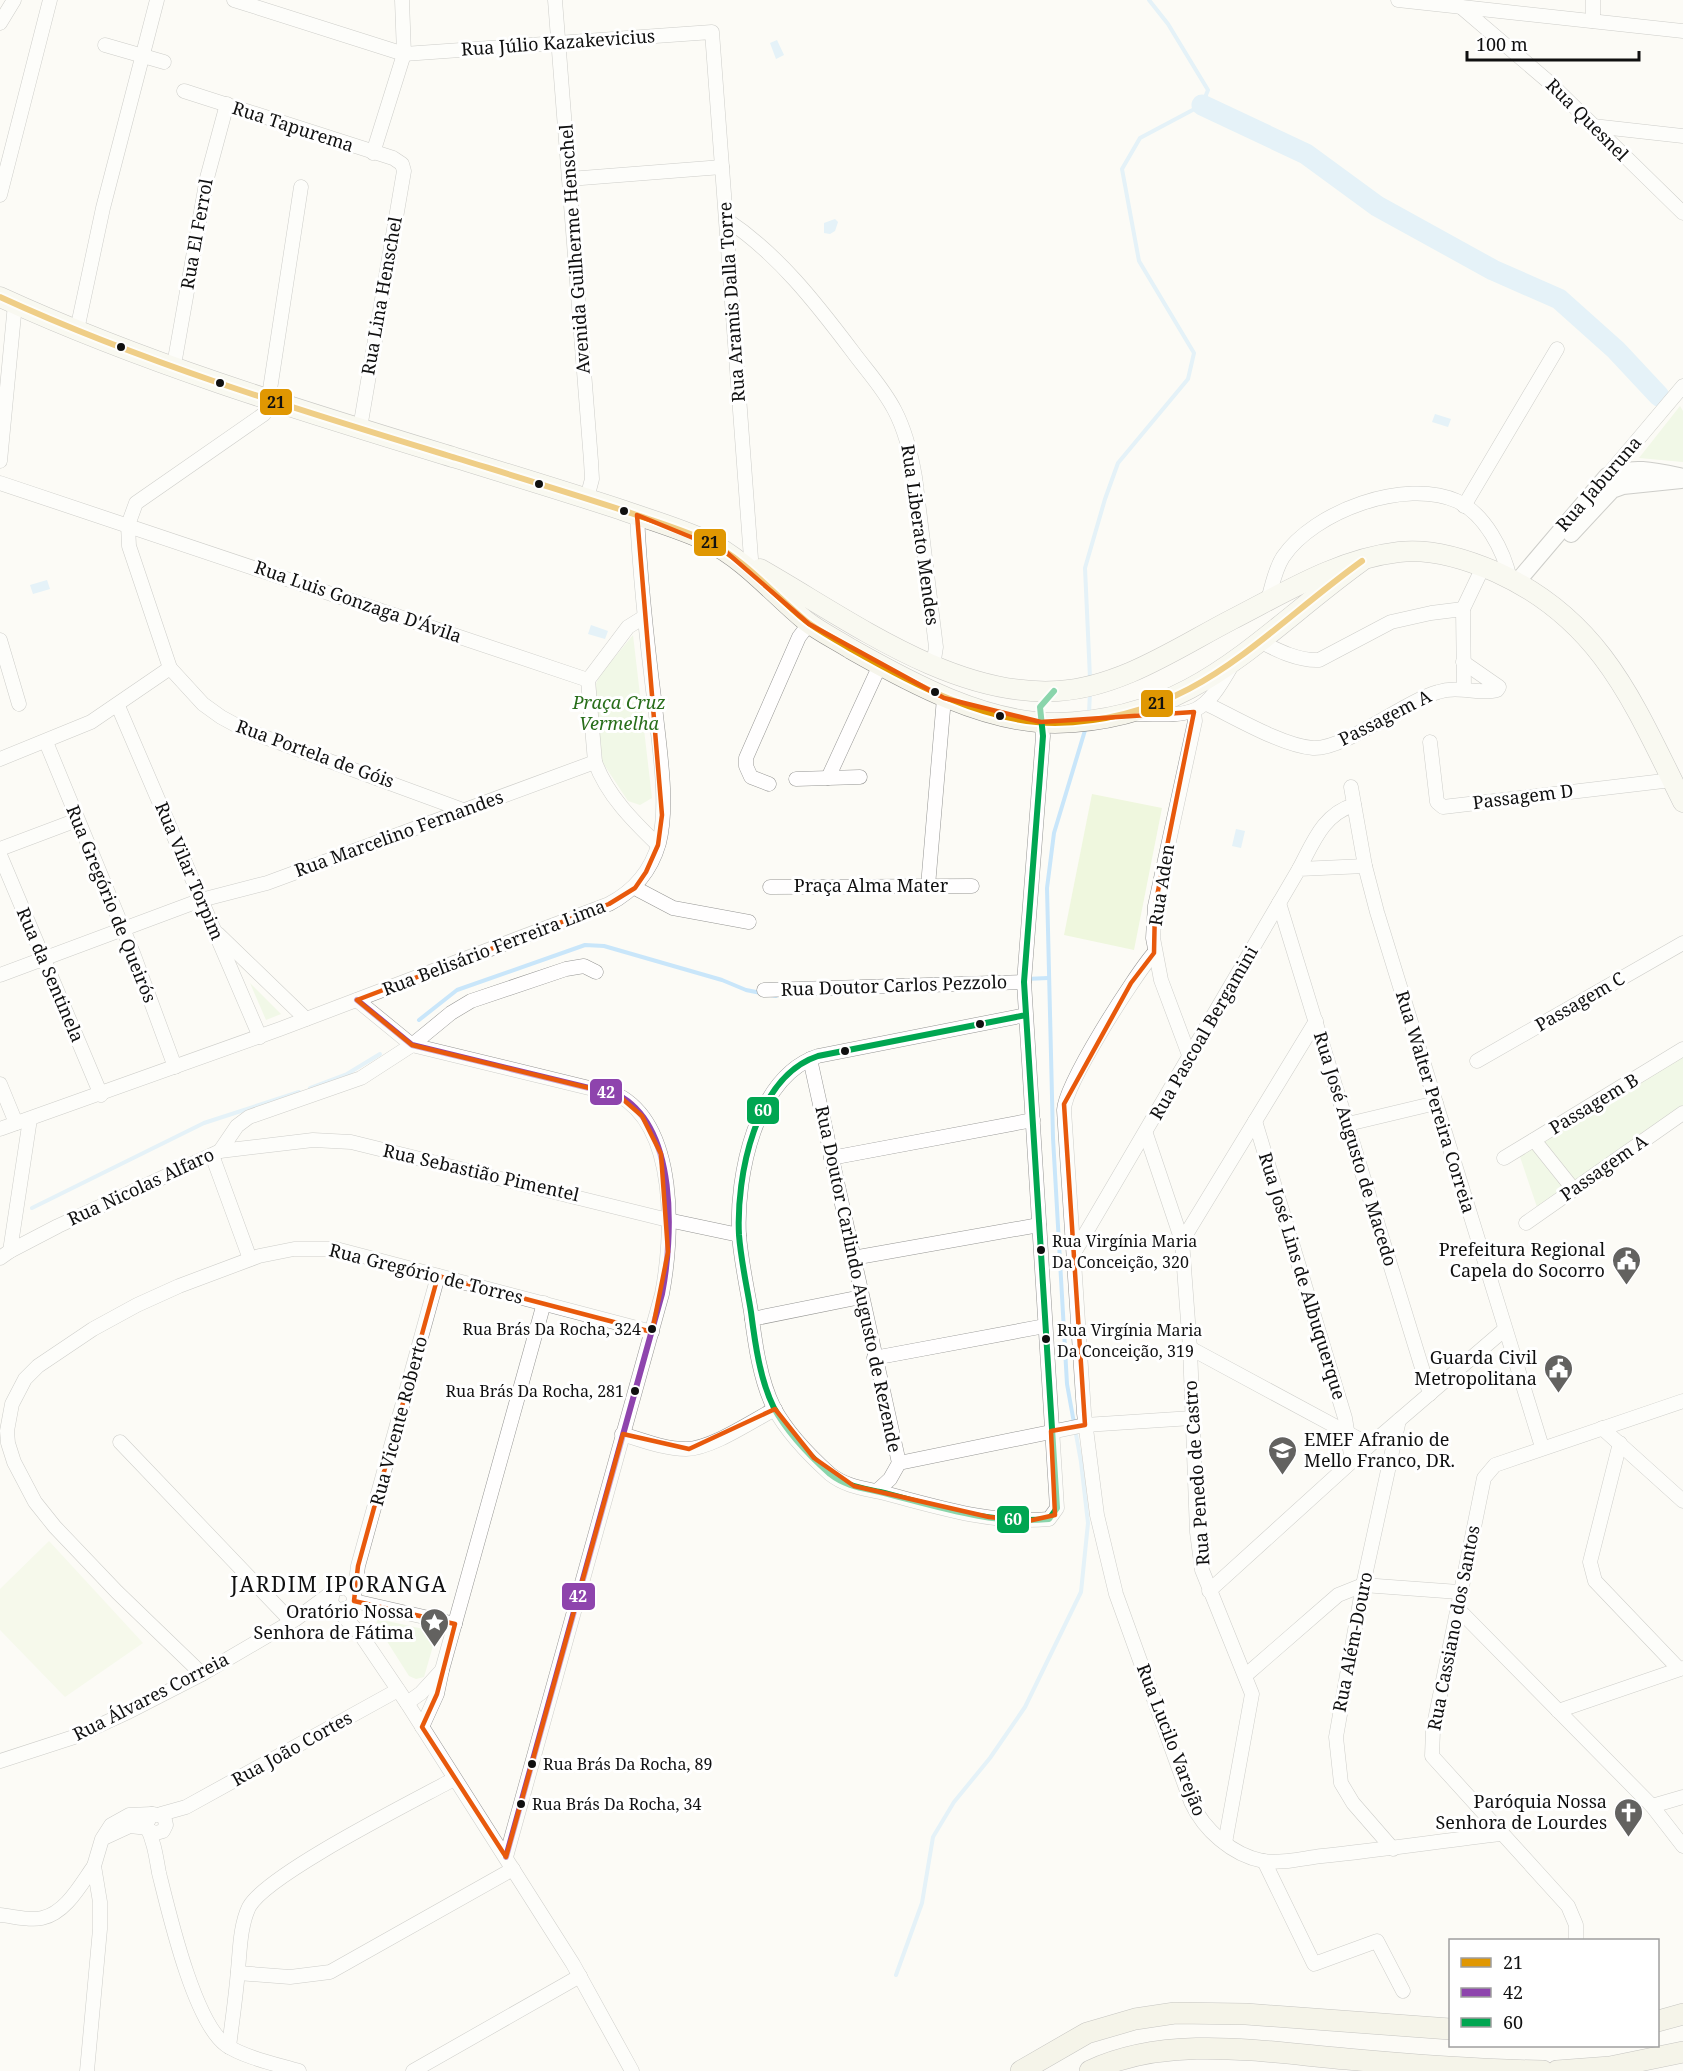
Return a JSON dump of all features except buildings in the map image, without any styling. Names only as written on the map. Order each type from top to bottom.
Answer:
[{"type":"main road","points":[[8,301],[78,330],[269,399],[587,498],[694,535],[933,666],[994,686],[1056,691],[1101,682],[1155,660],[1268,600],[1329,571],[1399,552],[1419,551],[1441,554],[1483,567],[1518,583],[1569,619],[1600,651],[1627,693],[1683,802]]},
{"type":"main road","points":[[749,566],[809,624],[880,665],[944,698],[990,712],[1041,723],[1104,719],[1130,714],[1202,684],[1233,663],[1310,598],[1362,561]]},
{"type":"main road","points":[[809,624],[831,610]]},
{"type":"main road","points":[[1239,616],[1251,619],[1256,624],[1259,641]]},
{"type":"main road","points":[[1041,723],[1040,707],[1056,691]]},
{"type":"main road","points":[[1021,2071],[1087,2033],[1135,2019],[1175,2013],[1246,2014],[1449,2029]]},
{"type":"main road","points":[[1659,2021],[1683,2014]]},
{"type":"main road","points":[[1090,2071],[1143,2055],[1188,2049],[1292,2054],[1513,2071],[1543,2071]]},
{"type":"main road","points":[[1557,2071],[1610,2067],[1683,2052]]},
{"type":"street","points":[[0,23],[14,0]]},
{"type":"street","points":[[0,195],[50,0]]},
{"type":"street","points":[[78,330],[90,263],[141,55],[157,0]]},
{"type":"street","points":[[234,0],[404,54]]},
{"type":"street","points":[[373,153],[404,54],[402,0]]},
{"type":"street","name":"Avenida Guilherme Henschel","points":[[555,0],[591,461],[592,479],[587,498]]},
{"type":"street","points":[[1398,0],[1683,31]]},
{"type":"street","points":[[1593,0],[1593,21]]},
{"type":"street","name":"Rua Quesnel","points":[[1461,7],[1550,83],[1683,213]]},
{"type":"street","name":"Rua Júlio Kazakevicius","points":[[404,54],[712,32]]},
{"type":"street","name":"Rua Aramis Dalla Torre","points":[[712,32],[727,220],[749,566]]},
{"type":"street","points":[[105,45],[164,62]]},
{"type":"street","name":"Rua Tapurema","points":[[184,92],[393,158],[402,164]]},
{"type":"street","name":"Rua El Ferrol","points":[[174,365],[208,171],[227,104]]},
{"type":"street","points":[[1593,126],[1683,136]]},
{"type":"street","name":"Rua Lina Henschel","points":[[360,428],[404,171],[402,164]]},
{"type":"street","points":[[569,179],[722,167]]},
{"type":"street","points":[[128,525],[136,503],[143,497],[264,414],[269,399],[301,187]]},
{"type":"street","name":"Rua Liberato Mendes","points":[[727,220],[757,243],[800,285],[881,388],[896,412],[910,452],[915,477],[936,647],[933,666]]},
{"type":"street","points":[[0,461],[8,301]]},
{"type":"street","points":[[1464,506],[1557,349]]},
{"type":"street","name":"Rua Jaburuna","points":[[1518,583],[1683,386]]},
{"type":"street","points":[[1607,476],[1622,470],[1638,469],[1683,478]]},
{"type":"street","name":"Rua Jaburuna","points":[[1518,583],[1603,497],[1623,486],[1674,483],[1683,478]]},
{"type":"street","name":"Rua Luis Gonzaga D'Ávila","points":[[0,483],[588,680]]},
{"type":"street","points":[[1268,600],[1277,568],[1290,547],[1338,512],[1394,496],[1417,493],[1435,495],[1464,506],[1494,538],[1518,583]]},
{"type":"street","points":[[637,515],[644,617],[659,752],[662,815],[658,845],[635,888],[673,908],[749,922]]},
{"type":"street","name":"Rua Portela de Góis","points":[[128,525],[129,546],[170,668],[203,704],[221,717],[245,729],[463,810]]},
{"type":"street","points":[[1464,688],[1463,609],[1483,567]]},
{"type":"street","points":[[1259,641],[1291,655],[1319,660],[1391,622],[1463,609]]},
{"type":"street","points":[[644,617],[628,627],[588,680],[595,762],[603,780],[620,805],[658,845]]},
{"type":"street","points":[[769,784],[751,777],[746,766],[746,758],[799,637],[809,624]]},
{"type":"street","points":[[0,640],[19,704]]},
{"type":"street","name":"Passagem A","points":[[1207,704],[1291,742],[1320,748],[1337,742],[1420,698],[1438,692],[1464,688],[1491,691],[1498,689],[1494,682],[1463,662]]},
{"type":"street","points":[[1130,714],[1177,715],[1194,712],[1207,704],[1233,663]]},
{"type":"street","points":[[828,778],[880,665]]},
{"type":"street","points":[[0,759],[91,722],[118,706],[170,668]]},
{"type":"street","points":[[928,886],[944,698]]},
{"type":"street","name":"Rua Vilar Torpim","points":[[118,706],[260,1037]]},
{"type":"street","name":"Rua Aden","points":[[1189,1055],[1154,953],[1155,906],[1179,802],[1195,721],[1194,712]]},
{"type":"street","points":[[1026,1015],[810,1059],[784,1075],[773,1089],[760,1114],[744,1175],[739,1235],[761,1367],[775,1409],[801,1443],[831,1474],[854,1486],[980,1516],[1012,1521],[1050,1519],[1057,1508],[1056,1430],[1045,1326],[1024,982],[1043,736],[1041,723]]},
{"type":"street","name":"Rua Gregório de Queirós","points":[[46,742],[123,929],[175,1067]]},
{"type":"street","name":"Passagem D","points":[[1430,742],[1437,802],[1443,807],[1672,780]]},
{"type":"street","name":"Rua Marcelino Fernandes","points":[[0,975],[201,900],[267,883],[595,762]]},
{"type":"street","points":[[796,779],[860,777]]},
{"type":"street","name":"Rua Walter Pereira Correia","points":[[1351,787],[1365,866],[1504,1330],[1542,1447]]},
{"type":"street","name":"Rua Pascoal Bergamini","points":[[1074,1253],[1146,1134],[1189,1055],[1328,819],[1342,808],[1354,805]]},
{"type":"street","points":[[0,849],[77,820]]},
{"type":"street","name":"Rua da Sentinela","points":[[0,855],[101,1095]]},
{"type":"street","points":[[1299,868],[1365,866]]},
{"type":"street","name":"Praça Alma Mater","points":[[770,887],[972,886]]},
{"type":"street","name":"Rua Belisário Ferreira Lima","points":[[0,1129],[260,1037],[609,904],[635,888]]},
{"type":"street","name":"Rua José Augusto de Macedo","points":[[1279,903],[1430,1394]]},
{"type":"street","points":[[213,928],[306,1019]]},
{"type":"street","name":"Passagem C","points":[[1478,1061],[1683,943]]},
{"type":"street","name":"Rua Lucilo Varejão","points":[[1154,953],[1131,983],[1072,1086],[1064,1110],[1074,1253],[1082,1425],[1097,1515],[1116,1594],[1191,1802],[1208,1829],[1226,1843],[1264,1861]]},
{"type":"street","name":"Rua Nicolas Alfaro","points":[[5,1255],[216,1153],[237,1126],[249,1117],[352,1082],[412,1045],[451,1013],[471,1001],[566,969],[584,966],[596,972]]},
{"type":"street","name":"Rua Doutor Carlos Pezzolo","points":[[764,990],[1024,982]]},
{"type":"street","points":[[238,1973],[290,1977],[330,1971],[509,1863],[665,1278],[668,1220],[661,1154],[642,1116],[627,1100],[609,1092],[412,1045],[357,1000]]},
{"type":"street","points":[[1182,1241],[1316,1021]]},
{"type":"street","name":"Passagem B","points":[[1504,1158],[1683,1049]]},
{"type":"street","name":"Rua Doutor Carlindo Augusto de Rezende","points":[[810,1059],[874,1358],[899,1463],[890,1479],[877,1491]]},
{"type":"street","points":[[0,1084],[23,1121],[6,1230],[5,1255]]},
{"type":"street","points":[[1348,1124],[1436,1103]]},
{"type":"street","name":"Passagem A","points":[[1526,1223],[1683,1113]]},
{"type":"street","points":[[831,1158],[1033,1120]]},
{"type":"street","name":"Rua José Lins de Albuquerque","points":[[1255,1121],[1348,1431],[1352,1461]]},
{"type":"street","name":"Rua Penedo de Castro","points":[[1146,1134],[1182,1241],[1190,1348],[1199,1552],[1209,1591],[1246,1675],[1252,1699],[1226,1843]]},
{"type":"street","name":"Rua Sebastião Pimentel","points":[[216,1153],[288,1142],[335,1140],[351,1142],[668,1220],[739,1235]]},
{"type":"street","points":[[1534,1140],[1574,1190]]},
{"type":"street","points":[[216,1153],[249,1259]]},
{"type":"street","points":[[853,1258],[1039,1225]]},
{"type":"street","name":"Rua Gregório de Torres","points":[[202,1674],[55,1527],[24,1483],[14,1461],[7,1431],[12,1404],[25,1379],[57,1352],[137,1305],[249,1259],[294,1249],[336,1249],[652,1332]]},
{"type":"street","name":"Rua Vicente Roberto","points":[[353,1601],[358,1566],[438,1276]]},
{"type":"street","points":[[752,1319],[861,1297]]},
{"type":"street","points":[[422,1727],[437,1694],[543,1302]]},
{"type":"street","points":[[874,1358],[1045,1326]]},
{"type":"street","points":[[1209,1591],[1370,1445],[1504,1330]]},
{"type":"street","points":[[1190,1348],[1348,1431],[1370,1445]]},
{"type":"street","name":"Rua Cassiano dos Santos","points":[[1576,1939],[1576,1925],[1571,1910],[1434,1760],[1431,1750],[1459,1592],[1488,1471],[1504,1460],[1683,1401]]},
{"type":"street","points":[[622,1434],[656,1444],[689,1449],[709,1443],[775,1409]]},
{"type":"street","points":[[899,1463],[1082,1425],[1192,1418]]},
{"type":"street","name":"Rua Além-Douro","points":[[1393,1849],[1346,1791],[1336,1758],[1339,1714],[1363,1585],[1399,1420]]},
{"type":"street","points":[[1602,1428],[1683,1501]]},
{"type":"street","points":[[120,1442],[294,1620]]},
{"type":"street","points":[[1558,1711],[1681,1669],[1595,1581],[1590,1571],[1592,1551],[1620,1443]]},
{"type":"street","name":"Rua Vicente Roberto","points":[[336,1599],[358,1566]]},
{"type":"street","points":[[1246,1675],[1338,1595],[1363,1585],[1459,1592]]},
{"type":"street","points":[[336,1599],[349,1589],[361,1635]]},
{"type":"street","points":[[336,1599],[347,1610],[353,1601]]},
{"type":"street","points":[[336,1599],[407,1702],[580,1976],[632,2071]]},
{"type":"street","name":"Rua Álvares Correia","points":[[0,1761],[74,1737],[202,1674],[294,1620],[336,1599]]},
{"type":"street","points":[[353,1601],[455,1624]]},
{"type":"street","points":[[1457,1608],[1652,1806],[1683,1846]]},
{"type":"street","points":[[407,1702],[421,1693],[442,1670]]},
{"type":"street","name":"Rua João Cortes","points":[[157,1824],[398,1690]]},
{"type":"street","points":[[229,2048],[243,1927],[250,1906],[256,1898],[282,1877],[312,1858],[454,1779]]},
{"type":"street","points":[[1652,1806],[1683,1797]]},
{"type":"street","points":[[0,1915],[42,1918],[51,1914],[71,1898],[94,1866],[102,1839],[130,1826],[157,1824],[157,1854],[167,1904],[191,1984],[210,2026],[229,2048],[299,2071]]},
{"type":"street","points":[[1403,1991],[1377,1941],[1314,1964],[1264,1861],[1393,1849],[1500,1834]]},
{"type":"street","points":[[87,2071],[100,1929],[100,1902],[94,1866]]},
{"type":"street","points":[[413,2071],[580,1976]]},
{"type":"highlighted area","points":[[637,515],[725,551],[809,624],[944,698],[1041,722],[1194,712],[1155,906],[1154,953],[1131,983],[1064,1104],[1085,1425],[1051,1431],[1055,1515],[1028,1521],[989,1517],[854,1486],[814,1458],[775,1409],[689,1449],[623,1434],[506,1857],[422,1727],[437,1694],[455,1624],[354,1601],[358,1566],[438,1276],[652,1332],[668,1252],[661,1154],[642,1116],[618,1095],[412,1045],[357,1000],[609,904],[635,888],[646,872],[658,845],[662,815]]},
{"type":"green space","points":[[1680,406],[1683,411],[1683,462],[1639,458]]},
{"type":"green space","name":"Praça Cruz Vermelha","points":[[633,635],[652,798],[640,805],[628,801],[601,760],[595,686],[600,675]]},
{"type":"green space","points":[[1092,794],[1162,808],[1134,950],[1064,935]]},
{"type":"green space","points":[[250,983],[281,1014],[266,1020]]},
{"type":"green space","points":[[1683,1052],[1683,1105],[1537,1207],[1519,1154]]},
{"type":"green space","points":[[49,1541],[143,1643],[65,1697],[0,1630],[0,1589]]},
{"type":"green space","points":[[378,1619],[437,1632],[424,1677],[416,1679],[409,1676],[376,1624]]},
{"type":"water","points":[[777,40],[784,55],[776,59],[770,43]]},
{"type":"water","points":[[835,219],[838,222],[835,231],[830,234],[824,233],[824,223]]},
{"type":"water","points":[[1435,414],[1451,419],[1448,427],[1432,422]]},
{"type":"water","points":[[47,580],[50,589],[33,594],[30,585]]},
{"type":"water","points":[[591,625],[608,631],[605,639],[588,634]]},
{"type":"water","points":[[1236,829],[1245,831],[1241,848],[1232,846]]},
{"type":"waterway","points":[[1090,678],[1085,568],[1105,499],[1118,463],[1188,379],[1194,353],[1139,261],[1122,169],[1140,138],[1202,105],[1208,90],[1168,24],[1149,0]]},
{"type":"waterway","points":[[1202,105],[1306,154],[1377,206],[1493,270],[1559,299],[1616,350],[1659,396]]},
{"type":"waterway","points":[[1089,714],[1090,691]]},
{"type":"waterway","points":[[896,1975],[922,1903],[933,1837],[954,1802],[990,1758],[1025,1707],[1081,1592],[1088,1523],[1081,1462],[1067,1384],[1053,1138],[1047,888],[1054,833],[1086,727]]},
{"type":"waterway","points":[[419,1020],[457,990],[585,945],[604,946],[722,980],[746,990],[776,996]]},
{"type":"waterway","points":[[1026,979],[1048,978]]},
{"type":"waterway","points":[[310,1088],[347,1074],[380,1054]]},
{"type":"waterway","points":[[32,1208],[204,1123],[299,1092]]},
{"type":"transit line","name":"21","points":[[0,297],[111,344],[225,385],[601,503],[696,536],[734,558],[806,621],[851,649],[949,699],[1002,716],[1055,723],[1104,719],[1147,707],[1186,691],[1256,645],[1362,561]]},
{"type":"transit line","name":"60","points":[[1026,1015],[818,1056],[796,1067],[779,1085],[765,1107],[754,1132],[741,1186],[739,1235],[756,1349],[769,1397],[779,1417],[792,1435],[830,1474],[854,1486],[964,1513],[1027,1520],[1049,1519],[1057,1508],[1024,982],[1043,736],[1040,707],[1054,691]]},
{"type":"transit line","name":"42","points":[[357,1000],[412,1045],[618,1095],[638,1110],[652,1132],[661,1157],[667,1185],[668,1243],[662,1294],[506,1857]]},
{"type":"place","name":"Rua Virgínia Maria Da Conceição, 320","points":[[1041,1250]]},
{"type":"place","name":"Prefeitura Regional Capela do Socorro","points":[[1626,1286]]},
{"type":"place","name":"Rua Brás Da Rocha, 324","points":[[652,1329]]},
{"type":"place","name":"Rua Virgínia Maria Da Conceição, 319","points":[[1046,1339]]},
{"type":"place","name":"Rua Brás Da Rocha, 281","points":[[635,1391]]},
{"type":"place","name":"Guarda Civil Metropolitana","points":[[1558,1394]]},
{"type":"place","name":"EMEF Afranio de Mello Franco, DR.","points":[[1283,1476]]},
{"type":"place","name":"Oratório Nossa Senhora de Fátima","points":[[435,1648]]},
{"type":"place","name":"Rua Brás Da Rocha, 89","points":[[532,1764]]},
{"type":"place","name":"Rua Brás Da Rocha, 34","points":[[521,1804]]},
{"type":"place","name":"Paróquia Nossa Senhora de Lourdes","points":[[1628,1838]]},
{"type":"district","name":"JARDIM IPORANGA","points":[[339,1585]]}]
